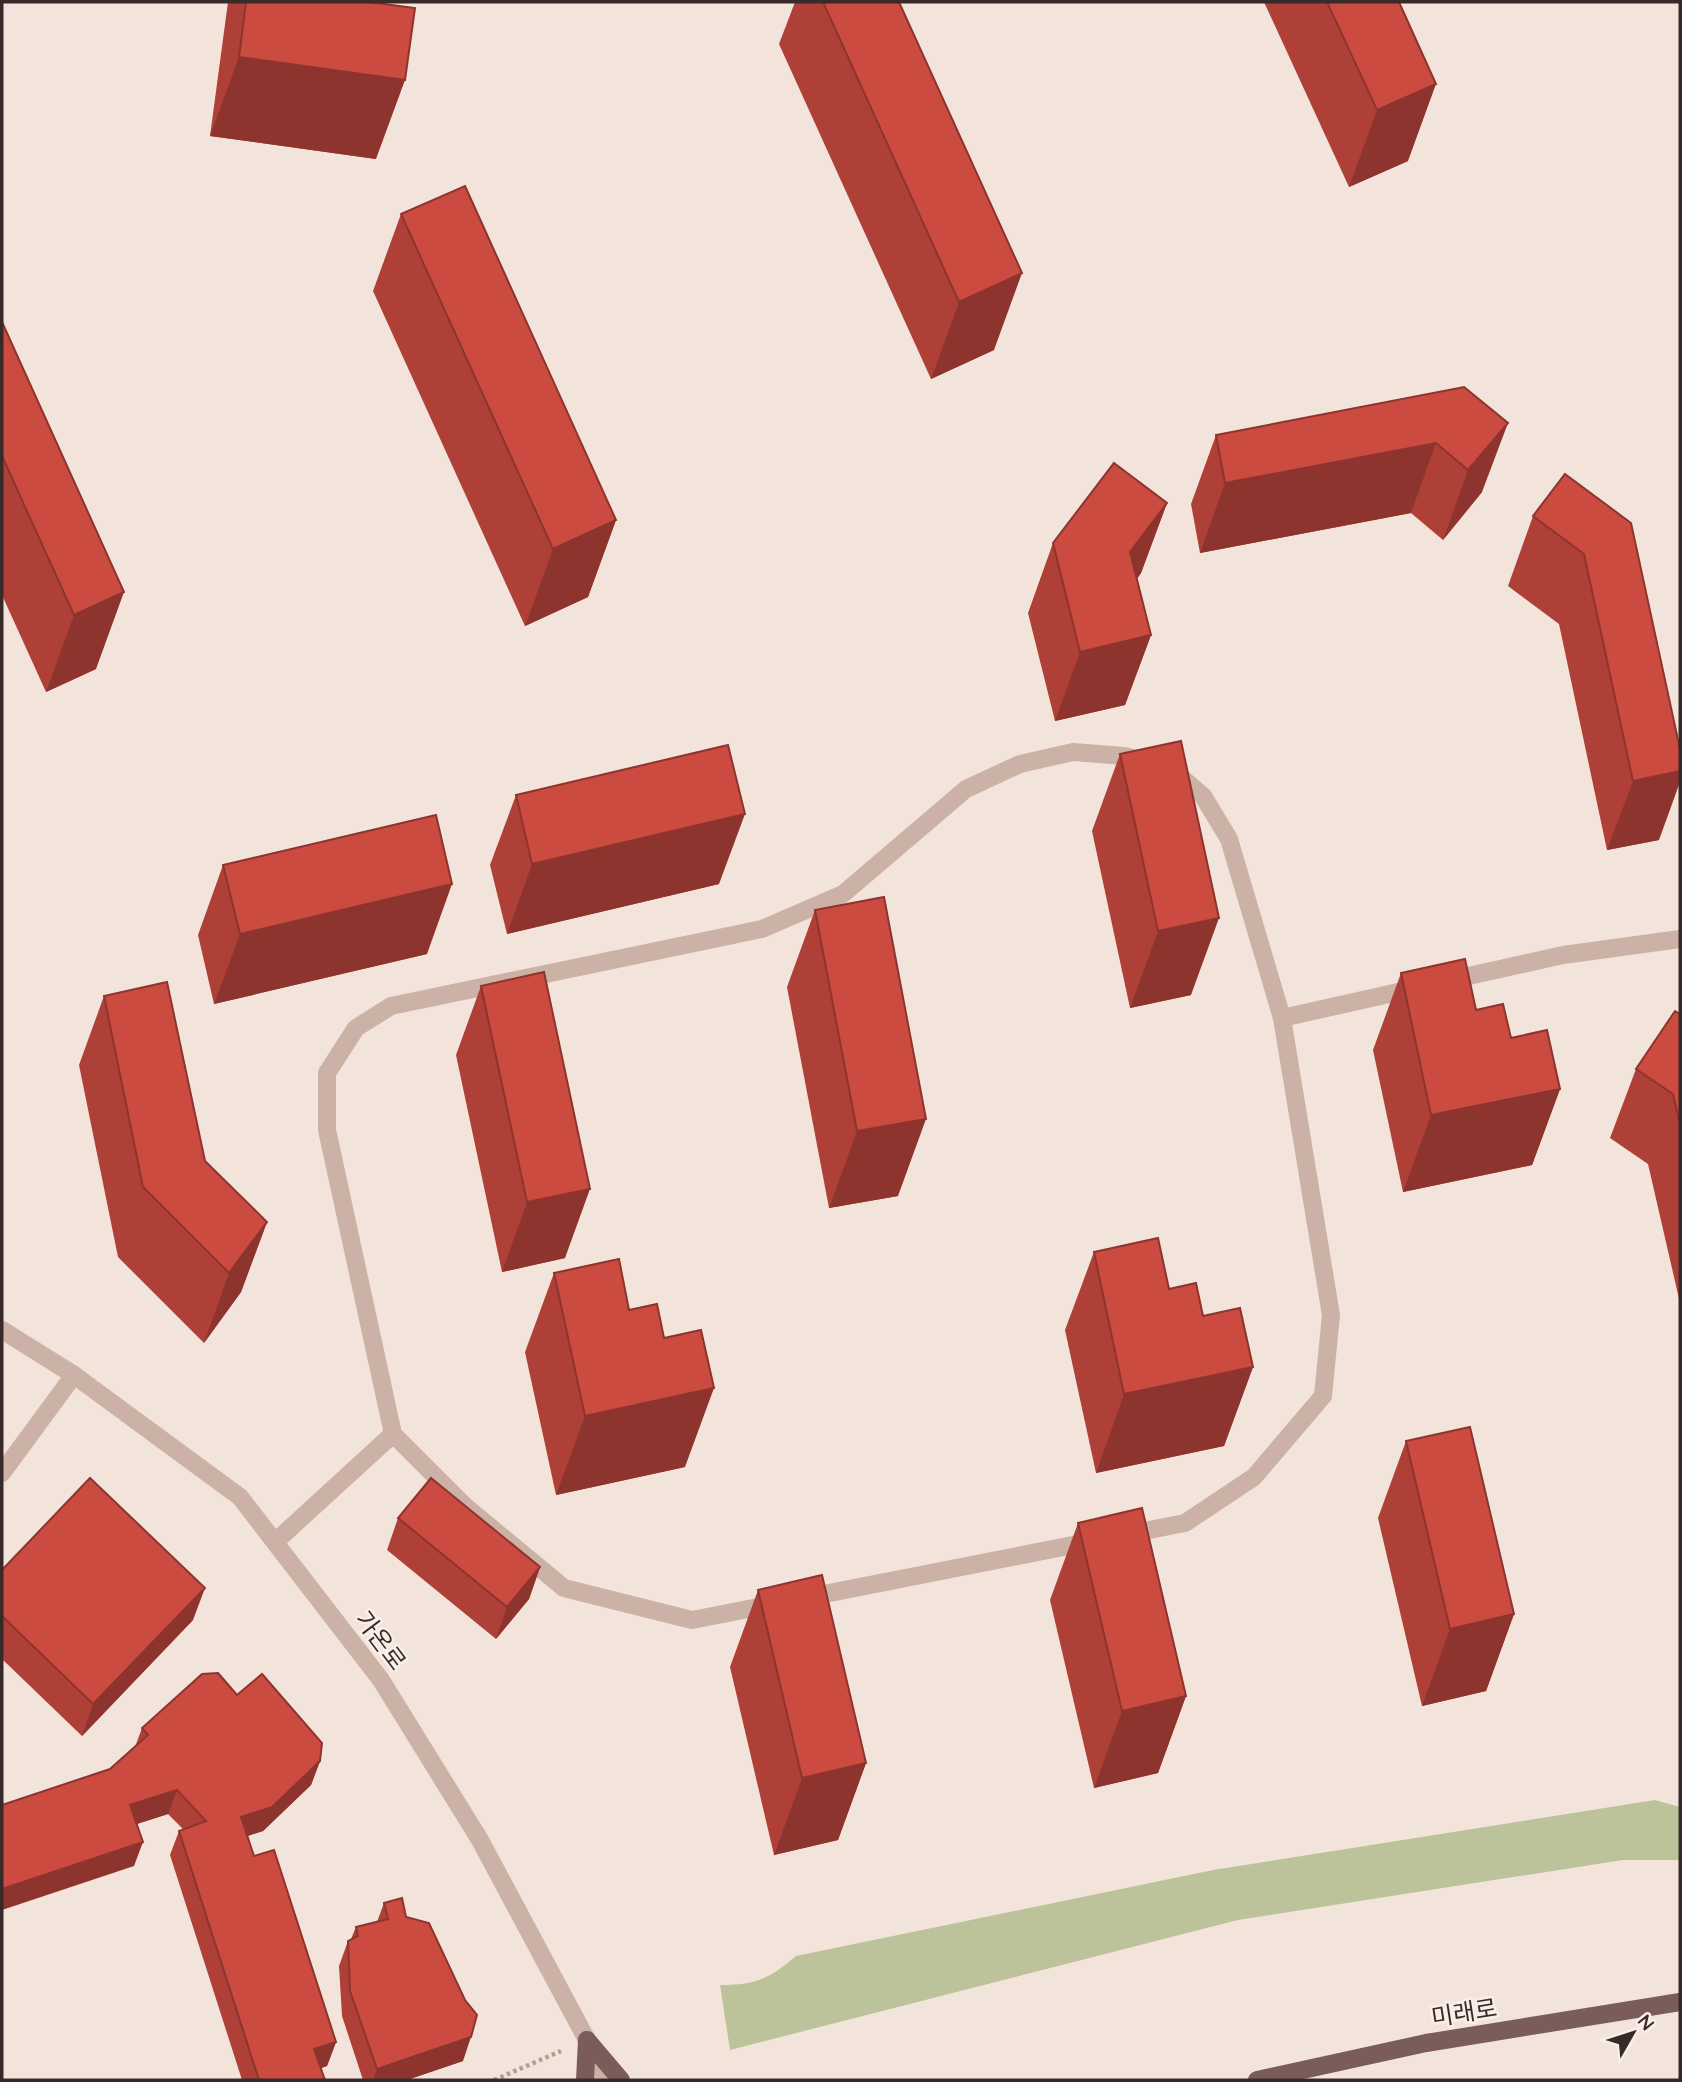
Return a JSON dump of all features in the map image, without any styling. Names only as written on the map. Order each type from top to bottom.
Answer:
[{"type":"main road","name":"미래로","points":[[1257,2080],[1426,2043],[1680,2002]]},
{"type":"main road","points":[[585,2080],[587,2040]]},
{"type":"main road","points":[[587,2040],[621,2080]]},
{"type":"street","points":[[1073,752],[1124,756],[1168,766],[1203,796],[1229,839],[1282,1018],[1331,1315],[1323,1396],[1254,1477],[1185,1523],[692,1620],[564,1588],[466,1507],[393,1434],[327,1130],[327,1073],[356,1028],[391,1006],[762,929],[843,894],[966,789],[1020,764],[1073,752]]},
{"type":"street","points":[[1282,1018],[1563,955],[1680,939]]},
{"type":"street","name":"가온로","points":[[2,1330],[74,1375],[240,1497],[381,1680],[480,1840],[587,2040],[604,2080]]},
{"type":"street","points":[[2,1473],[74,1375]]},
{"type":"street","points":[[275,1542],[393,1434]]},
{"type":"path","points":[[494,2080],[587,2040]]},
{"type":"green space","points":[[1655,1800],[1680,1807],[1680,1860],[1623,1860],[1238,1920],[730,2050],[720,1985],[743,1984],[761,1979],[796,1956],[1213,1870]]},
{"type":"building","points":[[246,2],[369,2],[415,8],[405,80],[239,57]]},
{"type":"building","points":[[823,2],[899,2],[1022,273],[959,302]]},
{"type":"building","points":[[1327,2],[1399,2],[1436,84],[1377,110]]},
{"type":"building","points":[[465,186],[616,520],[553,549],[401,214]]},
{"type":"building","points":[[2,322],[124,592],[74,615],[2,456]]},
{"type":"building","points":[[1464,387],[1508,423],[1468,470],[1436,443],[1225,483],[1216,435]]},
{"type":"building","points":[[1114,463],[1167,503],[1130,552],[1151,635],[1080,652],[1053,543]]},
{"type":"building","points":[[1565,474],[1631,523],[1680,749],[1680,771],[1633,781],[1584,554],[1533,516]]},
{"type":"building","points":[[1181,741],[1219,918],[1158,931],[1120,754]]},
{"type":"building","points":[[728,745],[745,814],[532,864],[516,795]]},
{"type":"building","points":[[436,815],[452,884],[240,934],[223,865]]},
{"type":"building","points":[[884,897],[926,1119],[857,1131],[815,910]]},
{"type":"building","points":[[1465,959],[1476,1010],[1503,1004],[1511,1038],[1547,1030],[1560,1089],[1431,1115],[1401,973]]},
{"type":"building","points":[[544,972],[590,1189],[527,1202],[481,986]]},
{"type":"building","points":[[167,982],[205,1161],[267,1222],[229,1273],[143,1187],[104,996]]},
{"type":"building","points":[[1675,1011],[1680,1014],[1680,1125],[1673,1094],[1636,1069]]},
{"type":"building","points":[[1158,1238],[1169,1289],[1196,1283],[1203,1316],[1240,1308],[1253,1367],[1124,1394],[1094,1252]]},
{"type":"building","points":[[619,1259],[629,1310],[657,1304],[664,1338],[701,1330],[714,1388],[585,1416],[554,1273]]},
{"type":"building","points":[[1470,1427],[1514,1614],[1450,1629],[1406,1441]]},
{"type":"building","points":[[90,1478],[205,1588],[93,1704],[2,1616],[2,1570]]},
{"type":"building","points":[[431,1478],[540,1567],[507,1607],[398,1518]]},
{"type":"building","points":[[1142,1508],[1186,1696],[1122,1711],[1078,1523]]},
{"type":"building","points":[[822,1575],[866,1763],[802,1778],[758,1590]]},
{"type":"building","points":[[218,1673],[237,1695],[262,1674],[322,1743],[320,1761],[272,1807],[241,1817],[254,1856],[274,1850],[336,2042],[314,2049],[325,2080],[259,2080],[179,1831],[206,1821],[177,1790],[130,1805],[143,1842],[2,1889],[2,1805],[110,1769],[148,1735],[142,1728],[202,1674]]},
{"type":"building","points":[[402,1898],[406,1917],[429,1923],[465,2000],[477,2015],[471,2037],[377,2069],[350,1991],[348,1941],[358,1936],[356,1927],[388,1919],[384,1903]]}]
